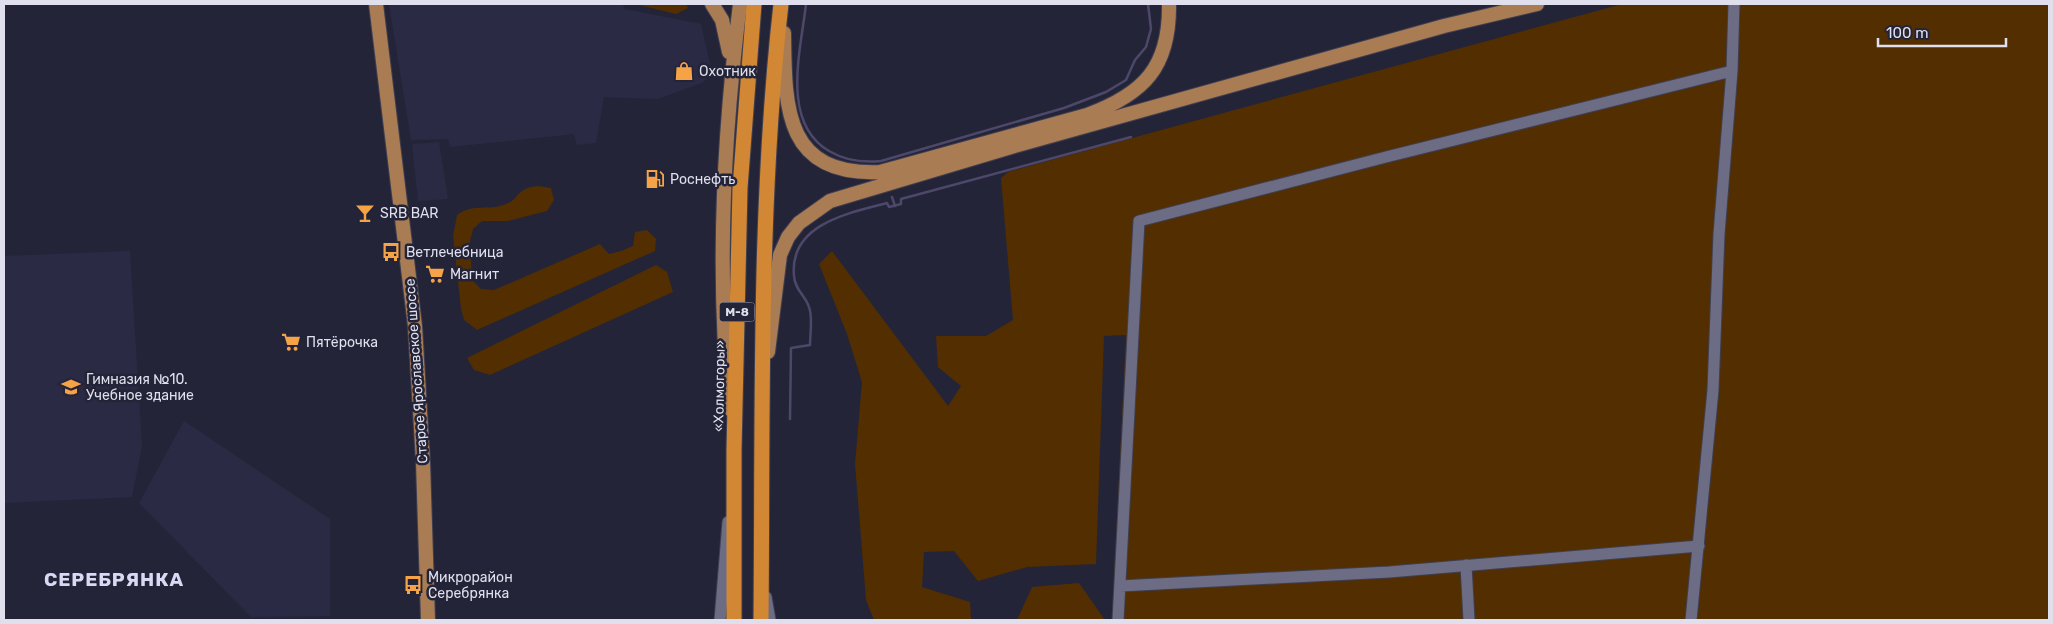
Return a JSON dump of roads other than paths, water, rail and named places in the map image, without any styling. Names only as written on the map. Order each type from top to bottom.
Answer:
[{"type":"highway","name":"«Холмогоры»","points":[[734,620],[734,450],[740,188],[754,4]]},
{"type":"highway","name":"М-8","points":[[761,620],[765,214],[772,100],[782,4]]},
{"type":"main road","name":"Старое Ярославское шоссе","points":[[376,4],[415,326],[423,462],[428,620]]},
{"type":"main road","points":[[712,4],[727,36],[731,81]]},
{"type":"main road","points":[[734,450],[721,281],[724,170],[731,81],[740,4]]},
{"type":"main road","points":[[782,4],[784,84],[788,113],[795,132],[807,149],[820,160],[839,169],[858,173],[880,172],[908,165],[1087,115],[1115,105],[1134,92],[1158,63],[1166,42],[1169,4]]},
{"type":"main road","points":[[763,405],[776,276],[780,255],[788,237],[799,223],[830,201],[867,188],[1030,141],[1444,26],[1537,4]]},
{"type":"street","points":[[1691,620],[1714,390],[1719,234],[1732,71],[1734,4]]},
{"type":"street","points":[[1118,620],[1139,221],[1732,71]]},
{"type":"street","points":[[720,620],[724,553],[734,471]]},
{"type":"street","points":[[1120,586],[1389,572],[1699,546]]},
{"type":"street","points":[[1466,565],[1469,620]]},
{"type":"street","points":[[762,571],[770,620]]},
{"type":"waterway","points":[[806,4],[797,84],[799,104],[804,122],[814,138],[829,151],[848,159],[867,162],[881,161],[1064,108],[1106,92],[1126,80],[1135,60],[1146,47],[1151,29],[1148,4]]},
{"type":"waterway","points":[[790,419],[791,348],[810,345],[811,326],[809,307],[795,281],[795,258],[801,244],[811,233],[824,224],[856,211],[887,203],[889,207],[901,204],[901,199],[1131,137]]},
{"type":"waterway","points":[[892,197],[895,206]]},
{"type":"place","name":"Охотник","points":[[684,71]]},
{"type":"place","name":"Роснефть","points":[[655,179]]},
{"type":"place","name":"SRB BAR","points":[[365,213]]},
{"type":"place","name":"Ветлечебница","points":[[391,252]]},
{"type":"place","name":"Магнит","points":[[435,274]]},
{"type":"place","name":"Пятёрочка","points":[[291,342]]},
{"type":"place","name":"Гимназия №10. Учебное здание","points":[[71,387]]},
{"type":"place","name":"Микрорайон Серебрянка","points":[[413,585]]},
{"type":"district","name":"СЕРЕБРЯНКА","points":[[114,579]]}]
